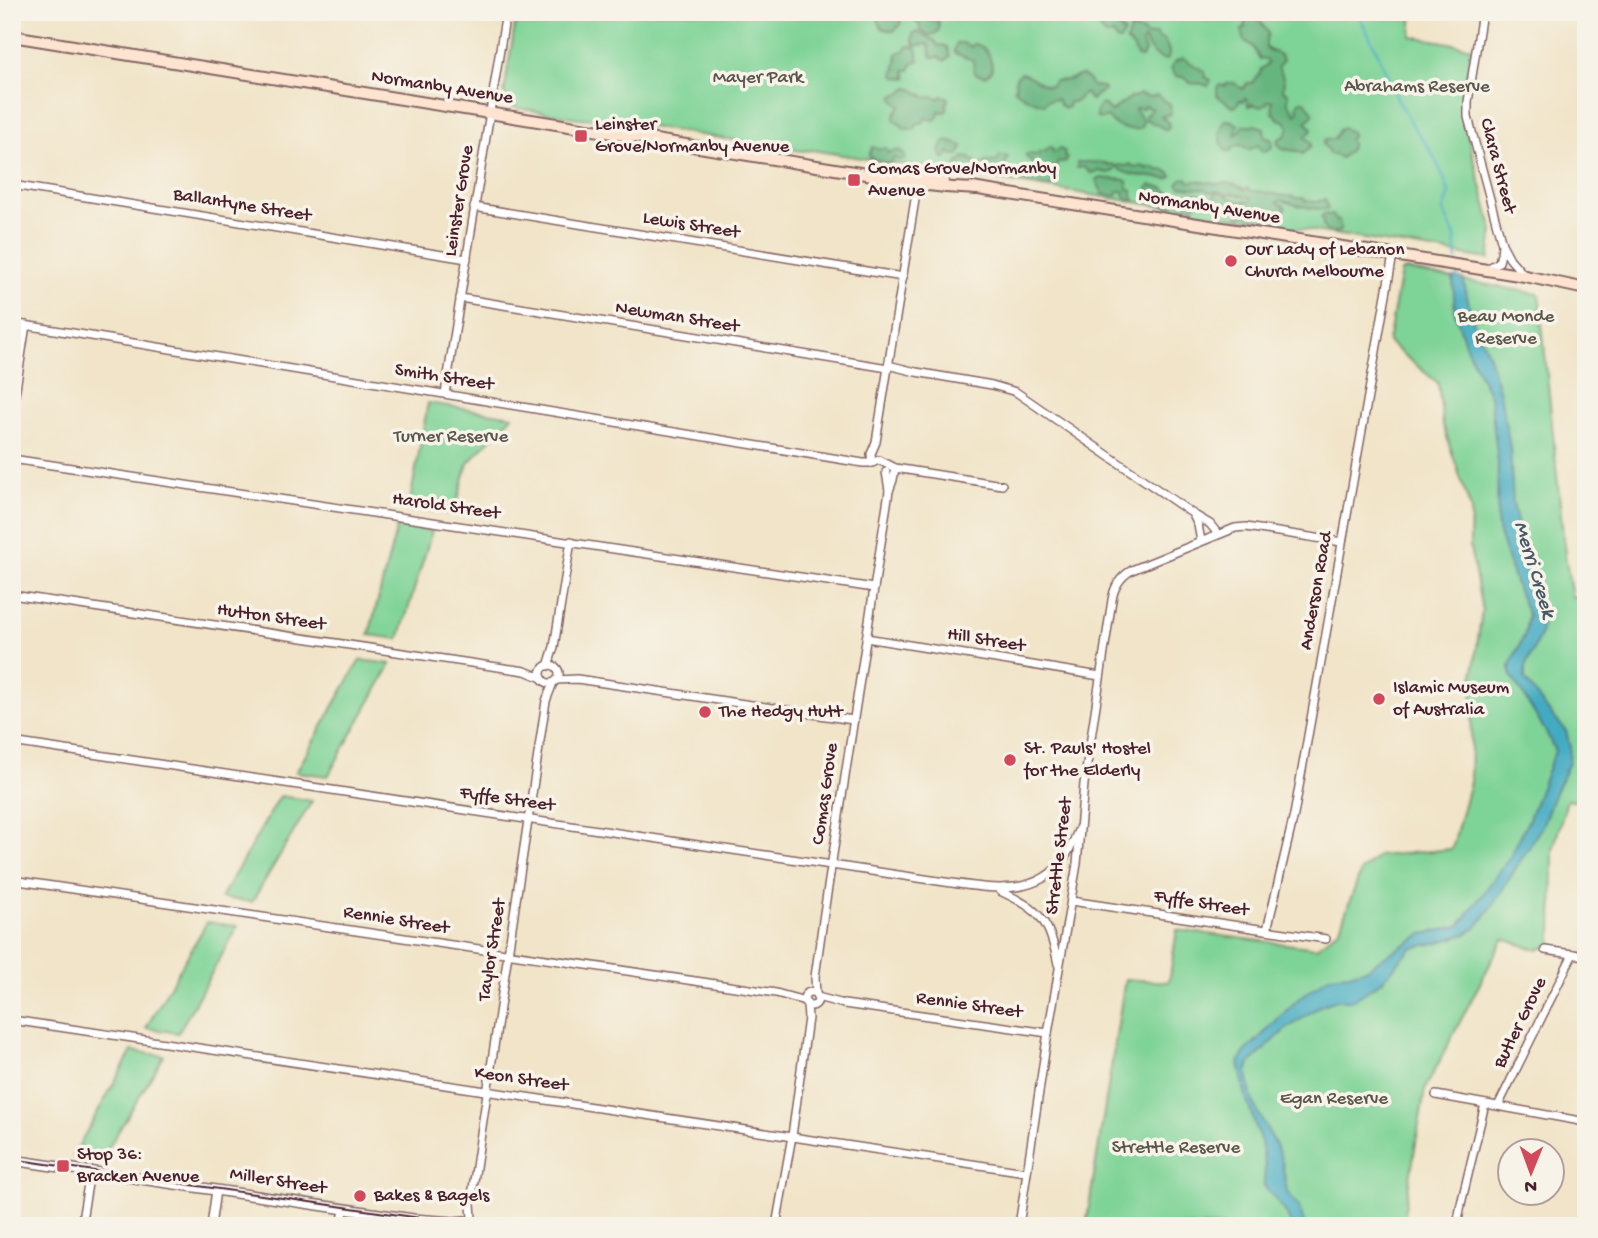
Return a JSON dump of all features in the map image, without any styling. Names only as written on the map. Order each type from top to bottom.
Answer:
[{"type":"main road","name":"Normanby Avenue","points":[[12,36],[866,174],[977,188],[1525,276],[1586,289]]},
{"type":"street","name":"Leinster Grove","points":[[444,394],[506,12]]},
{"type":"street","name":"Clara Street","points":[[1482,12],[1467,112],[1502,244],[1510,259],[1525,276]]},
{"type":"street","points":[[875,461],[871,454],[876,442],[918,181]]},
{"type":"street","name":"Ballantyne Street","points":[[12,185],[467,258]]},
{"type":"street","name":"Lewis Street","points":[[474,207],[903,277]]},
{"type":"street","name":"Clara Street","points":[[1482,270],[1499,262],[1502,244]]},
{"type":"street","name":"Anderson Road","points":[[1267,930],[1294,815],[1393,255]]},
{"type":"street","name":"Newman Street","points":[[460,298],[888,367],[992,385],[1016,392],[1210,524],[1218,534]]},
{"type":"street","name":"Smith Street","points":[[12,323],[857,461],[875,461],[895,468],[1002,485]]},
{"type":"street","points":[[12,414],[26,325]]},
{"type":"street","name":"Harold Street","points":[[12,459],[874,588]]},
{"type":"street","name":"Smith Street","points":[[875,461],[873,465],[886,472]]},
{"type":"street","points":[[886,472],[895,468]]},
{"type":"street","name":"Comas Grove","points":[[776,1226],[792,1136],[853,720],[889,491],[895,468]]},
{"type":"street","name":"Comas Grove","points":[[886,472],[889,491]]},
{"type":"street","points":[[1193,514],[1201,541],[1235,528],[1246,527],[1342,542]]},
{"type":"street","name":"Taylor Street","points":[[470,1225],[487,1091],[571,541]]},
{"type":"street","name":"Strettle Street","points":[[1019,1226],[1077,864],[1079,828],[1113,592],[1118,582],[1132,570],[1201,541]]},
{"type":"street","name":"Hutton Street","points":[[13,595],[853,720]]},
{"type":"street","name":"Hill Street","points":[[866,638],[1100,676]]},
{"type":"street","name":"Fyffe Street","points":[[12,742],[996,889],[1019,888],[1049,875],[1066,856],[1079,828]]},
{"type":"street","name":"Rennie Street","points":[[12,880],[1048,1033]]},
{"type":"street","name":"Fyffe Street","points":[[996,889],[1019,900],[1038,914],[1049,931],[1059,971]]},
{"type":"street","name":"Fyffe Street","points":[[1071,901],[1326,939]]},
{"type":"street","points":[[1545,950],[1586,956]]},
{"type":"street","name":"Butler Grove","points":[[1498,1106],[1573,954]]},
{"type":"street","name":"Keon Street","points":[[12,1020],[1026,1172]]},
{"type":"street","points":[[1436,1095],[1586,1122]]},
{"type":"street","points":[[1457,1226],[1485,1104]]},
{"type":"street","name":"Miller Street","points":[[12,1160],[344,1210],[454,1223],[464,1221],[470,1225]]},
{"type":"street","points":[[81,1226],[90,1172]]},
{"type":"street","points":[[211,1226],[216,1190]]},
{"type":"street","name":"Taylor Street","points":[[454,1223],[465,1216],[471,1203]]},
{"type":"street","points":[[341,1226],[344,1210]]},
{"type":"street","name":"Miller Street","points":[[413,1219],[430,1226]]},
{"type":"street","points":[[470,1225],[486,1226]]},
{"type":"green space","points":[[517,12],[1413,12],[1411,36],[1471,47],[1462,114],[1493,231],[1489,259],[812,150],[802,151],[512,107],[504,93]]},
{"type":"green space","points":[[866,12],[915,13],[911,17],[901,17],[900,25],[894,31],[880,26],[876,14],[867,15]]},
{"type":"green space","points":[[920,12],[929,18],[929,21],[938,21],[939,30],[935,34],[928,35],[920,30],[920,25],[914,21]]},
{"type":"green space","points":[[1089,12],[1097,12],[1099,21],[1119,21],[1121,26],[1118,27],[1124,33],[1120,41],[1117,41],[1113,34],[1107,36]]},
{"type":"green space","points":[[1252,17],[1260,21],[1268,33],[1266,48],[1283,60],[1278,67],[1283,78],[1283,90],[1288,93],[1288,103],[1296,114],[1297,105],[1300,101],[1305,101],[1314,114],[1306,122],[1312,128],[1305,136],[1311,146],[1303,154],[1282,149],[1277,142],[1286,135],[1289,127],[1273,113],[1273,101],[1267,101],[1267,104],[1261,107],[1251,104],[1248,106],[1245,98],[1234,107],[1217,96],[1217,88],[1220,85],[1234,83],[1243,89],[1247,83],[1252,83],[1261,69],[1268,64],[1266,59],[1260,59],[1243,39],[1245,21]]},
{"type":"green space","points":[[1131,29],[1143,32],[1146,36],[1157,34],[1158,38],[1164,40],[1169,52],[1167,60],[1153,53],[1145,40],[1142,44],[1145,51],[1142,58],[1137,57],[1133,47],[1126,41]]},
{"type":"green space","points":[[917,32],[932,39],[938,46],[947,47],[950,56],[945,61],[932,57],[928,44],[916,46],[912,37],[913,33]]},
{"type":"green space","points":[[957,43],[982,47],[990,57],[992,71],[985,76],[976,74],[973,60],[954,51]]},
{"type":"green space","points":[[909,46],[918,51],[919,60],[913,63],[910,70],[905,70],[907,78],[895,77],[898,60],[896,56]]},
{"type":"green space","points":[[1183,58],[1205,72],[1205,77],[1211,80],[1208,86],[1190,83],[1186,78],[1176,76],[1171,69],[1174,62]]},
{"type":"green space","points":[[1020,73],[1051,86],[1054,81],[1083,75],[1092,86],[1103,87],[1104,90],[1092,100],[1083,94],[1075,102],[1069,102],[1065,108],[1057,99],[1048,100],[1044,104],[1035,102],[1014,89]]},
{"type":"green space","points":[[908,88],[928,98],[947,97],[948,109],[945,112],[939,111],[935,120],[925,118],[914,130],[903,128],[894,119],[901,106],[893,97]]},
{"type":"green space","points":[[1140,94],[1149,97],[1157,95],[1170,104],[1171,114],[1161,116],[1168,122],[1167,129],[1145,119],[1152,109],[1144,106],[1142,109],[1135,109],[1143,120],[1139,129],[1121,128],[1108,117],[1097,118],[1097,110],[1102,104],[1110,112]]},
{"type":"green space","points":[[1226,120],[1238,125],[1235,135],[1243,125],[1264,128],[1265,137],[1272,140],[1272,147],[1266,151],[1261,150],[1258,145],[1249,150],[1241,145],[1226,151],[1220,136]]},
{"type":"green space","points":[[1344,128],[1352,133],[1349,139],[1351,147],[1341,158],[1328,153],[1323,144],[1325,140],[1334,139],[1339,130]]},
{"type":"green space","points":[[945,141],[963,146],[962,150],[958,155],[949,152],[943,159],[940,150]]},
{"type":"green space","points":[[872,147],[886,148],[887,153],[899,150],[905,159],[893,158],[890,164],[877,161],[869,156]]},
{"type":"green space","points":[[1050,147],[1054,153],[1063,150],[1066,162],[1057,163],[1052,171],[1036,169],[1026,154],[1039,155],[1039,152]]},
{"type":"green space","points":[[1000,156],[1008,158],[1006,169],[1012,171],[1054,173],[1054,183],[1049,188],[1012,179],[957,171],[960,169],[957,163],[964,157],[975,161],[976,165],[981,165],[997,161]]},
{"type":"green space","points":[[1078,162],[1106,163],[1116,167],[1108,173],[1090,173],[1084,167],[1077,168]]},
{"type":"green space","points":[[1131,164],[1134,168],[1156,168],[1172,176],[1168,179],[1141,176],[1117,168],[1118,165]]},
{"type":"green space","points":[[1187,178],[1190,182],[1228,183],[1242,187],[1243,190],[1248,188],[1251,191],[1304,198],[1305,201],[1317,202],[1325,199],[1328,209],[1305,207],[1281,200],[1278,202],[1286,207],[1276,217],[1269,214],[1265,223],[1260,219],[1246,220],[1238,216],[1247,214],[1247,209],[1240,205],[1235,211],[1229,206],[1221,210],[1216,206],[1215,193],[1223,193],[1181,187],[1178,184],[1181,179]],"holes":[[[1223,193],[1248,196],[1251,201],[1238,201]]]},
{"type":"green space","points":[[1096,180],[1125,180],[1135,200],[1125,197],[1124,191],[1118,191],[1117,196],[1103,194]]},
{"type":"green space","points":[[1150,185],[1164,188],[1171,193],[1171,198],[1176,200],[1176,203],[1168,207],[1154,201],[1148,194]]},
{"type":"green space","points":[[1193,192],[1201,194],[1201,201],[1194,207],[1181,204],[1181,195]]},
{"type":"green space","points":[[1331,214],[1339,221],[1341,231],[1328,233],[1321,217]]},
{"type":"green space","points":[[1405,270],[1539,294],[1565,555],[1572,597],[1582,598],[1585,609],[1582,629],[1586,630],[1586,803],[1567,800],[1553,850],[1552,944],[1538,950],[1503,939],[1425,1089],[1402,1226],[1086,1226],[1125,979],[1169,982],[1177,930],[1316,948],[1340,928],[1361,871],[1378,856],[1452,849],[1470,782],[1473,676],[1482,610],[1470,547],[1471,510],[1443,425],[1438,383],[1388,342],[1401,272]]},
{"type":"green space","name":"Turner Reserve","points":[[428,403],[513,416],[468,463],[454,514],[409,507]]},
{"type":"green space","points":[[397,526],[432,531],[399,639],[369,635]]},
{"type":"green space","points":[[360,660],[391,664],[328,776],[296,772]]},
{"type":"green space","points":[[280,796],[312,801],[252,902],[221,898]]},
{"type":"green space","points":[[207,922],[238,926],[178,1033],[146,1028]]},
{"type":"green space","points":[[132,1051],[164,1056],[101,1160],[73,1156]]},
{"type":"water","points":[[1453,278],[1463,279],[1473,321],[1488,353],[1500,393],[1510,447],[1513,504],[1542,622],[1540,636],[1525,667],[1525,679],[1566,731],[1570,747],[1569,763],[1542,826],[1476,928],[1440,942],[1411,948],[1382,981],[1354,1000],[1337,1000],[1320,1006],[1284,1031],[1251,1062],[1247,1072],[1251,1096],[1276,1145],[1282,1161],[1287,1192],[1299,1207],[1305,1226],[1292,1226],[1285,1211],[1264,1186],[1265,1166],[1261,1142],[1246,1098],[1239,1063],[1244,1053],[1298,999],[1330,976],[1366,969],[1423,934],[1459,926],[1510,857],[1528,821],[1555,751],[1510,674],[1510,665],[1525,634],[1528,615],[1499,534],[1498,462],[1490,396],[1467,349],[1455,314]]},
{"type":"waterway","name":"Merri Creek","points":[[1357,12],[1398,100],[1431,151],[1444,178],[1449,193],[1443,210],[1455,237],[1457,260]]},
{"type":"waterway","name":"Merri Creek","points":[[1457,267],[1458,281]]},
{"type":"tram line","points":[[12,1159],[420,1218],[450,1226]]},
{"type":"place","name":"Leinster Grove/Normanby Avenue","points":[[581,136]]},
{"type":"place","name":"Comas Grove/Normanby Avenue","points":[[854,180]]},
{"type":"place","name":"Our Lady of Lebanon Church Melbourne","points":[[1231,261]]},
{"type":"place","name":"Islamic Museum of Australia","points":[[1379,699]]},
{"type":"place","name":"The Hedgy Hutt","points":[[705,712]]},
{"type":"place","name":"St. Pauls' Hostel for the Elderly","points":[[1010,760]]},
{"type":"place","name":"Stop 36: Bracken Avenue","points":[[63,1166]]},
{"type":"place","name":"Bakes & Bagels","points":[[360,1196]]},
{"type":"park label","name":"Mayer Park","points":[[758,78]]},
{"type":"park label","name":"Abrahams Reserve","points":[[1417,87]]},
{"type":"park label","name":"Beau Monde Reserve","points":[[1506,328]]},
{"type":"park label","name":"Egan Reserve","points":[[1334,1099]]},
{"type":"park label","name":"Strettle Reserve","points":[[1176,1148]]}]
